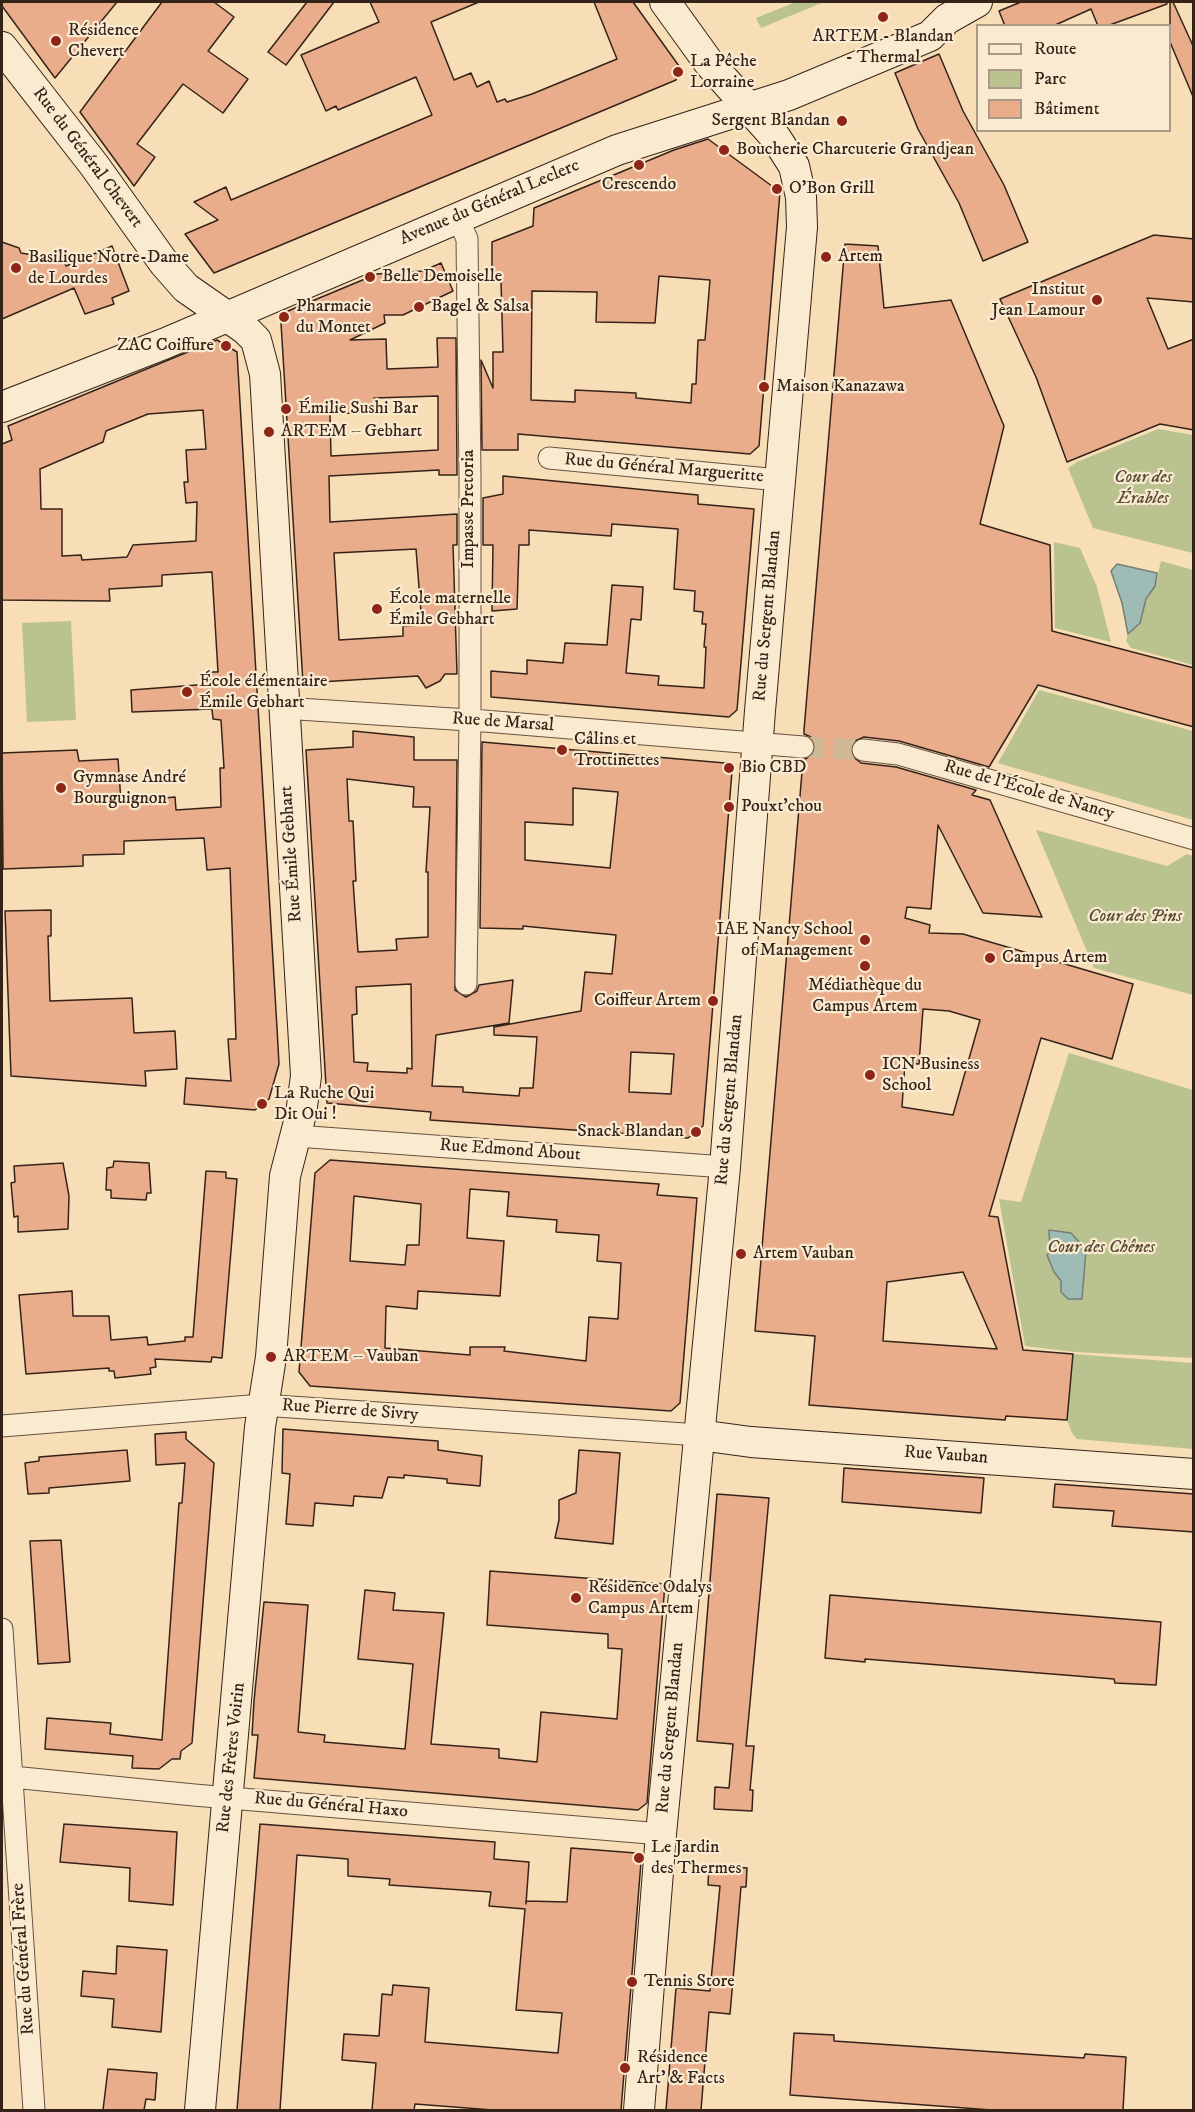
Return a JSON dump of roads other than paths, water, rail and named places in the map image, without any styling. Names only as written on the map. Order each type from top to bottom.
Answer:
[{"type":"street","name":"Rue du Sergent Blandan","points":[[639,2110],[661,1834],[725,1167],[782,746],[779,480],[802,227],[801,197],[794,166],[776,138],[709,63],[665,2]]},
{"type":"street","name":"Avenue du Général Leclerc","points":[[2,407],[166,343],[457,216],[617,150],[748,106],[789,95],[930,36],[947,19],[977,2]]},
{"type":"street","name":"Rue du Général Chevert","points":[[2,47],[94,165],[164,262],[186,288],[226,316]]},
{"type":"street","name":"Impasse Pretoria","points":[[457,216],[467,238],[470,720],[466,984]]},
{"type":"street","name":"Rue Émile Gebhart","points":[[226,316],[256,340],[265,374],[306,1076],[296,1136],[285,1176],[271,1357],[262,1405]]},
{"type":"street","name":"Rue du Général Margueritte","points":[[549,458],[779,480]]},
{"type":"street","name":"Rue de Marsal","points":[[283,708],[470,720],[782,746]]},
{"type":"street","name":"Rue de l'École de Nancy","points":[[863,750],[909,757],[1194,839]]},
{"type":"street","name":"Rue Edmond About","points":[[296,1136],[725,1167]]},
{"type":"street","name":"Rue Pierre de Sivry","points":[[2,1426],[262,1405],[699,1436]]},
{"type":"street","name":"Rue des Frères Voirin","points":[[200,2110],[262,1405]]},
{"type":"street","name":"Rue Vauban","points":[[699,1436],[751,1442],[1194,1474]]},
{"type":"street","name":"Rue du Général Frère","points":[[2,1629],[6,1776],[34,2110]]},
{"type":"street","name":"Rue du Général Haxo","points":[[6,1776],[661,1834]]},
{"type":"water","points":[[1117,564],[1157,573],[1155,586],[1146,599],[1140,623],[1128,634],[1122,603],[1111,571]]},
{"type":"water","points":[[1049,1230],[1071,1233],[1086,1250],[1082,1299],[1068,1299],[1061,1292],[1061,1281],[1054,1272],[1047,1255],[1050,1252]]},
{"type":"tunnel","points":[[803,747],[863,750]]},
{"type":"place","name":"ARTEM - Blandan - Thermal","points":[[883,17]]},
{"type":"place","name":"Résidence Chevert","points":[[56,41]]},
{"type":"place","name":"La Pêche Lorraine","points":[[678,72]]},
{"type":"place","name":"Sergent Blandan","points":[[842,121]]},
{"type":"place","name":"Boucherie Charcuterie Grandjean","points":[[724,150]]},
{"type":"place","name":"Crescendo","points":[[639,165]]},
{"type":"place","name":"O'Bon Grill","points":[[777,189]]},
{"type":"place","name":"Artem","points":[[826,257]]},
{"type":"place","name":"Basilique Notre-Dame de Lourdes","points":[[16,268]]},
{"type":"place","name":"Belle Demoiselle","points":[[370,277]]},
{"type":"place","name":"Institut Jean Lamour","points":[[1097,300]]},
{"type":"place","name":"Bagel & Salsa","points":[[419,307]]},
{"type":"place","name":"Pharmacie du Montet","points":[[284,317]]},
{"type":"place","name":"ZAC Coiffure","points":[[226,346]]},
{"type":"place","name":"Maison Kanazawa","points":[[764,387]]},
{"type":"place","name":"Émilie Sushi Bar","points":[[286,409]]},
{"type":"place","name":"ARTEM – Gebhart","points":[[269,432]]},
{"type":"place","name":"École maternelle Émile Gebhart","points":[[377,609]]},
{"type":"place","name":"École élémentaire Émile Gebhart","points":[[187,692]]},
{"type":"place","name":"Câlins et Trottinettes","points":[[562,750]]},
{"type":"place","name":"Bio CBD","points":[[729,768]]},
{"type":"place","name":"Gymnase André Bourguignon","points":[[61,788]]},
{"type":"place","name":"Pouxt'chou","points":[[729,807]]},
{"type":"place","name":"IAE Nancy School of Management","points":[[865,940]]},
{"type":"place","name":"Campus Artem","points":[[990,958]]},
{"type":"place","name":"Médiathèque du Campus Artem","points":[[865,966]]},
{"type":"place","name":"Coiffeur Artem","points":[[713,1001]]},
{"type":"place","name":"ICN Business School","points":[[870,1075]]},
{"type":"place","name":"La Ruche Qui Dit Oui !","points":[[262,1104]]},
{"type":"place","name":"Snack Blandan","points":[[696,1132]]},
{"type":"place","name":"Artem Vauban","points":[[741,1254]]},
{"type":"place","name":"ARTEM – Vauban","points":[[271,1357]]},
{"type":"place","name":"Résidence Odalys Campus Artem","points":[[576,1598]]},
{"type":"place","name":"Le Jardin des Thermes","points":[[639,1858]]},
{"type":"place","name":"Tennis Store","points":[[632,1982]]},
{"type":"place","name":"Résidence Art' & Facts","points":[[625,2068]]},
{"type":"park label","name":"Cour des Érables","points":[[1143,488]]},
{"type":"park label","name":"Cour des Pins","points":[[1135,917]]},
{"type":"park label","name":"Cour des Chênes","points":[[1101,1248]]}]
